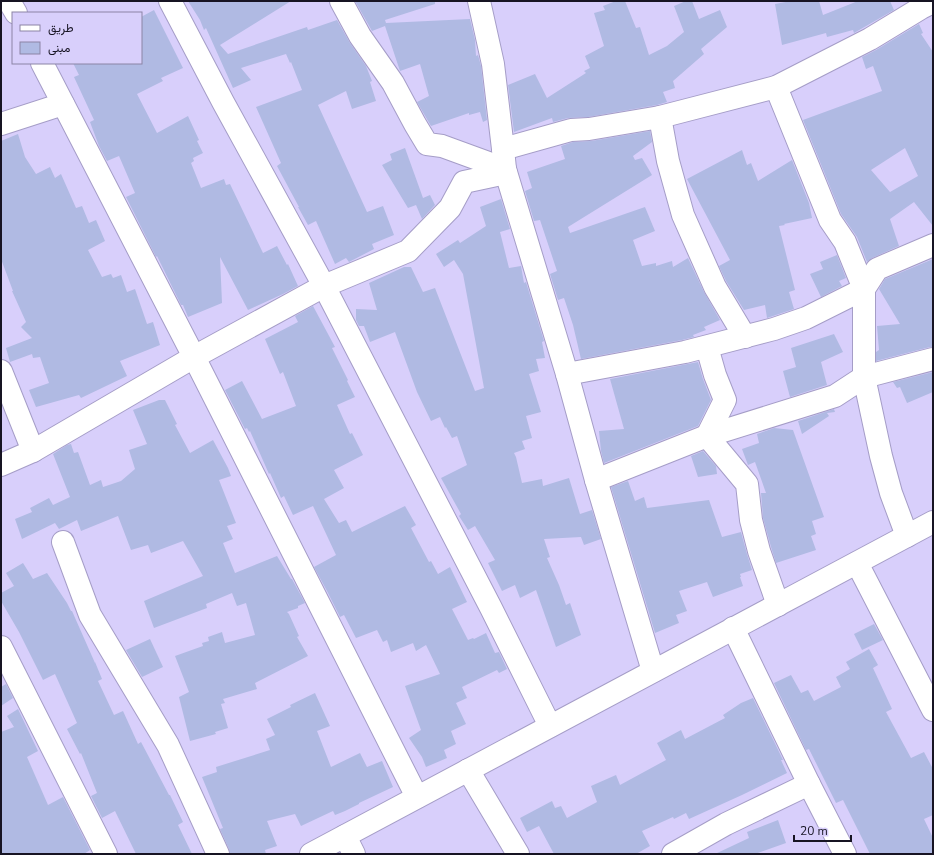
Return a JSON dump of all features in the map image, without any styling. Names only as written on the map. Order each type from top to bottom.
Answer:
[{"type":"street","points":[[9,1],[15,12]]},
{"type":"street","points":[[170,1],[223,102],[324,286],[550,726]]},
{"type":"street","points":[[341,1],[360,36],[393,83],[427,144],[442,146],[505,164]]},
{"type":"street","points":[[479,1],[492,64],[505,164],[653,671]]},
{"type":"street","points":[[1,465],[33,450],[194,357],[324,286],[408,251],[450,208],[464,182],[505,164],[571,130],[660,117],[776,88],[870,40],[933,2]]},
{"type":"street","points":[[42,64],[194,357],[417,797]]},
{"type":"street","points":[[776,88],[830,220],[845,242],[864,290],[864,378],[881,456],[891,493],[907,536]]},
{"type":"street","points":[[1,124],[62,104]]},
{"type":"street","points":[[660,117],[668,161],[683,215],[715,287],[745,337]]},
{"type":"street","points":[[567,374],[686,352],[774,330],[806,318],[864,290],[877,269],[933,245]]},
{"type":"street","points":[[707,347],[715,375],[725,400],[707,436]]},
{"type":"street","points":[[596,480],[707,436],[835,396],[864,378],[933,359]]},
{"type":"street","points":[[1,371],[33,450]]},
{"type":"street","points":[[707,436],[747,484],[751,520],[759,551],[778,605]]},
{"type":"street","points":[[311,854],[350,845],[417,797],[933,522]]},
{"type":"street","points":[[63,542],[90,615],[168,745],[218,854]]},
{"type":"street","points":[[857,563],[933,710]]},
{"type":"street","points":[[733,628],[845,854]]},
{"type":"street","points":[[1,648],[106,854]]},
{"type":"street","points":[[468,770],[518,854]]},
{"type":"street","points":[[674,854],[726,824],[809,784]]},
{"type":"building","points":[[188,1],[291,1],[220,45],[228,54],[307,27],[308,30],[337,20],[350,43],[366,66],[372,81],[370,82],[376,101],[352,109],[346,91],[318,105],[367,212],[383,206],[394,235],[372,244],[374,249],[349,262],[346,258],[335,264],[316,221],[308,225],[277,166],[281,163],[256,107],[302,90],[291,62],[290,63],[286,54],[241,68],[251,80],[233,88],[206,28],[204,30],[200,20]]},
{"type":"building","points":[[355,1],[435,1],[435,4],[385,20],[386,23],[470,19],[475,40],[476,56],[478,55],[481,66],[487,120],[483,122],[480,112],[469,115],[469,113],[431,126],[417,102],[429,96],[420,64],[400,71],[385,26],[372,31]]},
{"type":"building","points":[[616,1],[625,1],[636,28],[640,27],[649,55],[667,46],[684,32],[674,6],[686,1],[692,1],[699,19],[720,10],[727,27],[701,49],[704,54],[673,81],[675,88],[663,92],[667,102],[588,117],[568,118],[553,122],[552,118],[514,132],[508,85],[535,74],[547,98],[586,73],[584,71],[590,68],[585,56],[604,46],[594,13],[605,10],[603,6]]},
{"type":"building","points":[[791,1],[819,1],[823,15],[858,1],[890,1],[894,10],[854,33],[853,30],[827,37],[826,33],[782,45],[775,4]]},
{"type":"building","points":[[154,10],[183,68],[161,78],[163,81],[137,94],[157,133],[188,116],[203,153],[193,158],[194,161],[191,163],[201,188],[224,179],[226,185],[230,184],[263,253],[277,246],[287,265],[288,264],[298,286],[248,310],[220,257],[222,303],[188,317],[126,197],[135,193],[119,156],[107,161],[99,146],[90,122],[94,120],[74,77],[79,75],[74,64],[142,64],[142,16]]},
{"type":"building","points":[[919,24],[923,33],[921,34],[933,52],[933,226],[914,202],[890,219],[899,246],[872,258],[867,262],[857,237],[841,214],[803,120],[882,91],[873,66],[866,69],[862,57]],"holes":[[[905,148],[918,176],[890,192],[871,170]]]},
{"type":"building","points":[[650,131],[652,142],[633,156],[635,160],[642,158],[652,175],[568,227],[570,233],[645,207],[655,231],[633,240],[642,266],[656,263],[656,266],[672,261],[673,267],[688,258],[704,292],[720,320],[704,327],[706,330],[693,335],[694,337],[581,359],[573,325],[564,298],[558,300],[550,274],[557,271],[540,220],[534,221],[525,191],[532,188],[527,172],[565,159],[561,146],[573,142],[591,141]]},
{"type":"building","points":[[18,134],[25,157],[36,174],[50,167],[55,178],[61,174],[76,208],[82,206],[89,223],[96,220],[105,241],[88,250],[102,277],[111,274],[113,278],[121,275],[127,292],[135,289],[147,324],[153,322],[160,345],[120,361],[127,376],[81,398],[79,395],[36,407],[29,390],[49,383],[40,357],[33,358],[32,354],[10,362],[6,348],[32,338],[21,327],[26,322],[12,291],[1,259],[1,141]]},
{"type":"building","points":[[405,148],[423,198],[430,195],[435,205],[422,219],[416,205],[408,208],[382,165],[392,160],[390,154]]},
{"type":"building","points":[[742,150],[747,165],[751,163],[758,181],[792,160],[809,203],[812,218],[779,226],[795,290],[789,292],[794,309],[767,318],[765,305],[744,310],[726,281],[719,266],[730,260],[687,179]]},
{"type":"building","points":[[501,199],[510,229],[500,232],[509,268],[521,266],[524,283],[526,282],[544,341],[542,342],[545,358],[536,359],[539,371],[529,374],[541,412],[526,416],[532,438],[522,441],[525,449],[514,453],[522,483],[542,479],[543,486],[569,478],[580,514],[592,510],[601,539],[584,545],[581,537],[544,539],[550,557],[547,558],[566,605],[570,603],[581,635],[556,647],[536,590],[520,598],[515,585],[502,591],[488,563],[495,560],[475,526],[468,530],[459,516],[461,514],[441,478],[467,465],[457,436],[452,438],[440,417],[431,421],[417,392],[395,332],[370,342],[364,326],[359,326],[356,320],[356,309],[377,310],[369,283],[404,267],[411,267],[423,292],[435,288],[475,391],[484,388],[463,274],[454,260],[444,267],[436,254],[458,240],[460,243],[486,226],[480,207]]},
{"type":"building","points":[[837,255],[846,278],[839,281],[842,286],[821,297],[810,274],[823,269],[820,262]]},
{"type":"building","points":[[933,259],[933,347],[876,361],[876,352],[879,350],[877,326],[900,324],[879,289],[885,279]]},
{"type":"building","points":[[313,306],[335,347],[332,348],[355,397],[337,405],[350,434],[352,433],[363,455],[334,470],[344,488],[324,499],[339,523],[346,520],[352,532],[405,506],[416,525],[411,528],[429,562],[431,561],[438,574],[450,567],[467,602],[452,609],[468,640],[474,639],[486,633],[495,653],[499,652],[507,669],[499,673],[497,670],[462,687],[467,698],[456,703],[466,724],[451,731],[456,744],[444,750],[447,758],[426,767],[422,757],[409,738],[421,730],[405,686],[440,674],[426,645],[416,651],[413,643],[391,652],[387,640],[383,642],[377,630],[356,638],[344,615],[340,617],[314,567],[336,555],[313,506],[293,515],[284,496],[281,498],[250,431],[249,432],[247,428],[245,429],[225,390],[242,381],[262,419],[296,406],[283,372],[280,374],[265,339],[298,322],[295,316]]},
{"type":"building","points":[[834,334],[843,352],[821,362],[827,385],[790,397],[783,371],[796,367],[791,348]]},
{"type":"building","points":[[698,362],[711,400],[698,426],[604,463],[599,431],[624,429],[610,379]]},
{"type":"building","points":[[933,372],[933,392],[907,403],[900,387],[897,388],[893,382]]},
{"type":"building","points":[[159,400],[165,400],[177,424],[175,425],[190,453],[213,440],[228,468],[231,476],[219,480],[236,523],[227,526],[233,539],[223,543],[235,573],[277,556],[305,603],[298,606],[298,608],[287,612],[299,636],[297,637],[308,656],[255,683],[257,689],[223,699],[225,703],[221,704],[228,728],[215,732],[216,734],[190,741],[179,697],[189,692],[175,656],[203,646],[202,643],[209,641],[208,637],[222,632],[225,643],[255,635],[246,603],[237,606],[232,593],[206,604],[207,608],[154,628],[144,601],[203,576],[183,541],[151,553],[148,545],[131,550],[118,516],[81,531],[77,520],[59,529],[55,523],[22,539],[15,519],[32,512],[30,508],[49,498],[53,505],[70,497],[53,454],[67,445],[71,444],[74,453],[78,452],[90,485],[101,480],[103,487],[121,481],[135,469],[129,450],[147,444],[133,410]]},
{"type":"building","points":[[834,409],[835,412],[827,413],[829,416],[802,434],[798,421]]},
{"type":"building","points":[[774,428],[793,430],[824,517],[812,521],[816,534],[811,536],[816,550],[776,563],[763,518],[761,493],[766,493],[755,462],[748,465],[742,449],[759,443],[757,434]]},
{"type":"building","points":[[703,451],[716,466],[717,474],[698,477],[691,456]]},
{"type":"building","points":[[628,481],[635,501],[644,497],[647,508],[709,500],[722,537],[741,532],[752,570],[740,574],[743,586],[713,597],[707,582],[679,591],[687,611],[676,615],[679,623],[655,633],[611,487]]},
{"type":"building","points":[[23,563],[33,579],[47,573],[72,611],[102,679],[98,681],[114,715],[123,711],[138,744],[141,742],[183,822],[178,825],[192,854],[136,854],[115,811],[102,818],[91,796],[97,793],[81,753],[80,754],[67,729],[77,723],[55,674],[43,680],[19,632],[1,601],[1,593],[14,586],[6,573]]},
{"type":"building","points":[[874,624],[883,640],[862,650],[854,634]]},
{"type":"building","points":[[150,639],[163,667],[142,677],[126,650]]},
{"type":"building","points":[[869,649],[878,665],[873,668],[892,709],[886,712],[911,758],[924,752],[933,769],[933,815],[924,819],[933,838],[933,854],[870,854],[843,800],[836,803],[809,749],[806,750],[774,683],[791,675],[801,693],[808,690],[814,701],[841,687],[836,677],[850,669],[846,662]]},
{"type":"building","points":[[6,684],[13,698],[1,706],[1,687]]},
{"type":"building","points":[[315,693],[330,726],[317,731],[331,767],[360,753],[367,767],[382,761],[393,787],[345,811],[335,815],[333,811],[301,826],[295,814],[267,821],[277,846],[265,850],[266,854],[230,854],[220,829],[223,828],[202,777],[217,772],[216,767],[270,750],[266,739],[275,735],[267,719],[291,707],[290,705]]},
{"type":"building","points":[[753,698],[783,760],[781,760],[787,773],[689,819],[686,813],[674,819],[673,817],[642,831],[650,846],[636,854],[554,854],[539,826],[527,832],[520,818],[552,801],[555,808],[561,806],[567,818],[597,802],[591,786],[616,775],[620,785],[666,760],[657,743],[681,730],[685,739],[725,718],[723,715],[741,703]]},
{"type":"building","points":[[18,709],[38,751],[27,757],[48,805],[63,797],[90,850],[84,854],[1,854],[1,732],[14,727],[7,716]]},
{"type":"building","points":[[778,820],[786,843],[755,854],[715,854],[749,838],[747,832]]}]
